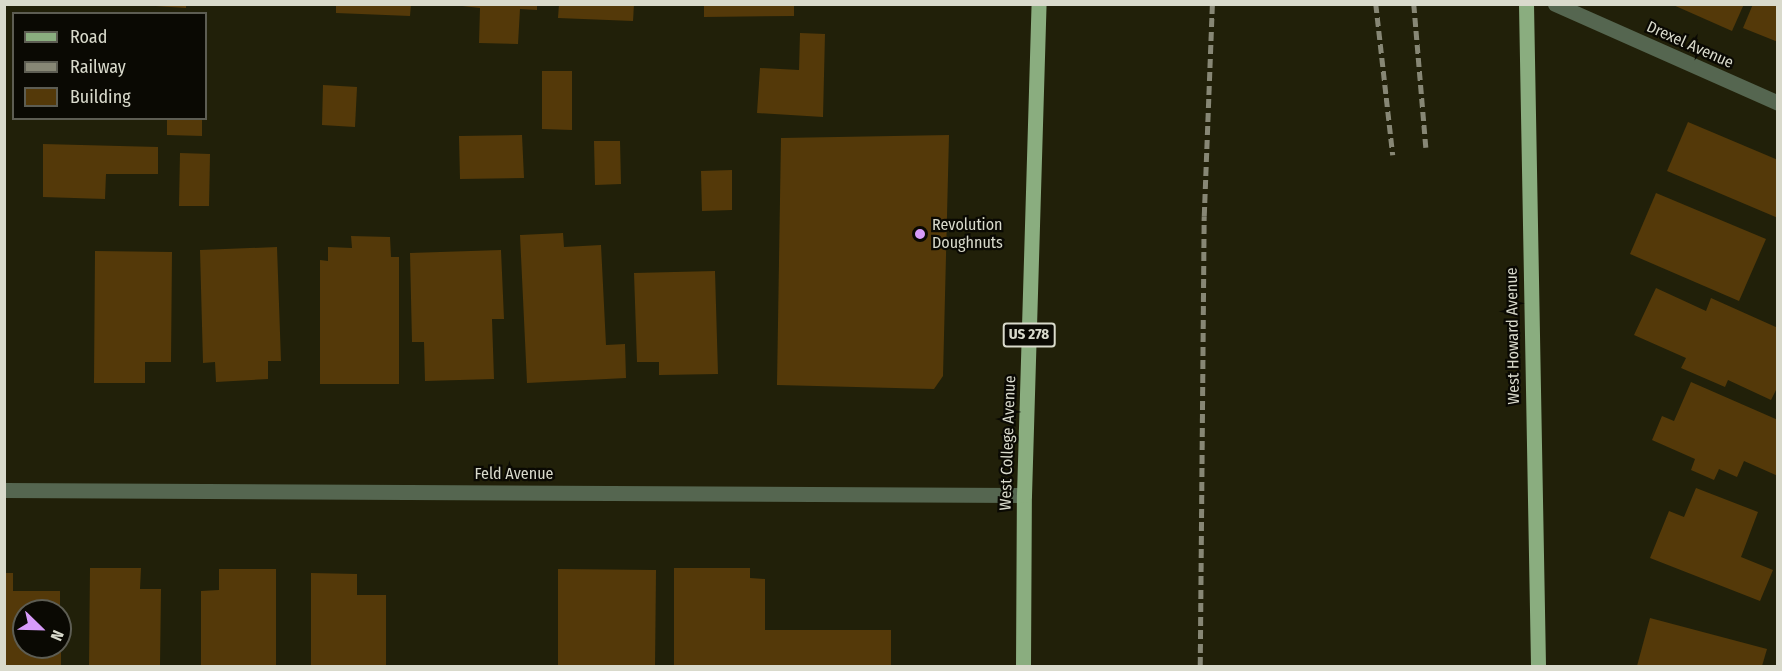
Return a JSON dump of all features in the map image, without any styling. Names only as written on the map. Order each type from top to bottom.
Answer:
[{"type":"main road","name":"West College Avenue","points":[[1023,666],[1024,495],[1039,4]]},
{"type":"main road","name":"West Howard Avenue","points":[[1526,4],[1538,666]]},
{"type":"street","name":"Drexel Avenue","points":[[1555,4],[1778,103]]},
{"type":"street","name":"Feld Avenue","points":[[4,490],[1024,495]]},
{"type":"building","points":[[125,4],[186,4],[186,8]]},
{"type":"building","points":[[336,4],[411,4],[410,16],[336,13]]},
{"type":"building","points":[[445,4],[537,4],[537,10],[520,9],[518,44],[479,43],[480,8]]},
{"type":"building","points":[[559,4],[634,4],[633,21],[558,18]]},
{"type":"building","points":[[704,4],[794,4],[794,16],[704,17]]},
{"type":"building","points":[[1671,4],[1744,4],[1732,31]]},
{"type":"building","points":[[1753,4],[1778,4],[1778,42],[1743,28]]},
{"type":"building","points":[[800,33],[825,34],[823,117],[757,113],[760,68],[799,70]]},
{"type":"building","points":[[542,71],[572,71],[572,130],[542,129]]},
{"type":"building","points":[[323,85],[357,87],[355,127],[322,125]]},
{"type":"building","points":[[167,120],[202,120],[202,136],[167,135]]},
{"type":"building","points":[[1688,122],[1778,160],[1778,218],[1667,171]]},
{"type":"building","points":[[522,135],[524,178],[460,179],[459,136]]},
{"type":"building","points":[[949,135],[943,376],[934,389],[777,385],[781,138]]},
{"type":"building","points":[[594,141],[620,141],[621,184],[595,185]]},
{"type":"building","points":[[43,144],[158,147],[158,174],[106,174],[105,199],[43,197]]},
{"type":"building","points":[[180,153],[210,154],[209,206],[179,206]]},
{"type":"building","points":[[732,170],[732,210],[702,211],[701,171]]},
{"type":"building","points":[[1656,193],[1766,239],[1739,301],[1630,254]]},
{"type":"building","points":[[563,233],[564,247],[601,245],[606,345],[625,344],[626,378],[527,383],[520,235]]},
{"type":"building","points":[[351,236],[390,237],[391,257],[399,257],[399,384],[320,384],[320,260],[328,261],[328,247],[352,248]]},
{"type":"building","points":[[277,247],[281,361],[268,361],[268,379],[216,382],[215,362],[203,363],[200,250]]},
{"type":"building","points":[[501,250],[504,319],[492,319],[494,379],[425,381],[424,342],[412,342],[410,253]]},
{"type":"building","points":[[95,251],[172,252],[171,362],[145,362],[145,383],[94,383]]},
{"type":"building","points":[[715,271],[718,374],[659,375],[659,362],[637,362],[634,273]]},
{"type":"building","points":[[1656,288],[1706,311],[1711,298],[1778,328],[1778,386],[1771,400],[1728,380],[1725,387],[1681,368],[1686,358],[1634,335]]},
{"type":"building","points":[[1691,382],[1778,420],[1778,476],[1744,461],[1737,477],[1719,469],[1714,480],[1691,470],[1695,459],[1652,440],[1662,416],[1674,421]]},
{"type":"building","points":[[1696,488],[1758,512],[1741,557],[1773,570],[1760,601],[1650,558],[1669,511],[1684,517]]},
{"type":"building","points":[[90,568],[141,568],[140,589],[161,589],[160,666],[89,666]]},
{"type":"building","points":[[674,568],[750,568],[750,578],[765,579],[765,630],[891,630],[891,666],[674,666]]},
{"type":"building","points":[[219,569],[276,569],[276,666],[201,666],[201,591],[219,590]]},
{"type":"building","points":[[558,569],[656,570],[655,666],[558,666]]},
{"type":"building","points":[[4,573],[13,573],[13,591],[60,591],[60,599],[12,599],[12,659],[61,659],[61,666],[4,666]]},
{"type":"building","points":[[311,573],[357,574],[357,595],[386,595],[386,666],[311,666]]},
{"type":"building","points":[[1650,618],[1767,649],[1762,666],[1637,666]]},
{"type":"railway","points":[[1200,666],[1204,216],[1212,4]]},
{"type":"railway","points":[[1376,4],[1393,155]]},
{"type":"railway","points":[[1414,4],[1426,148]]},
{"type":"place","name":"Revolution Doughnuts","points":[[920,234]]}]
